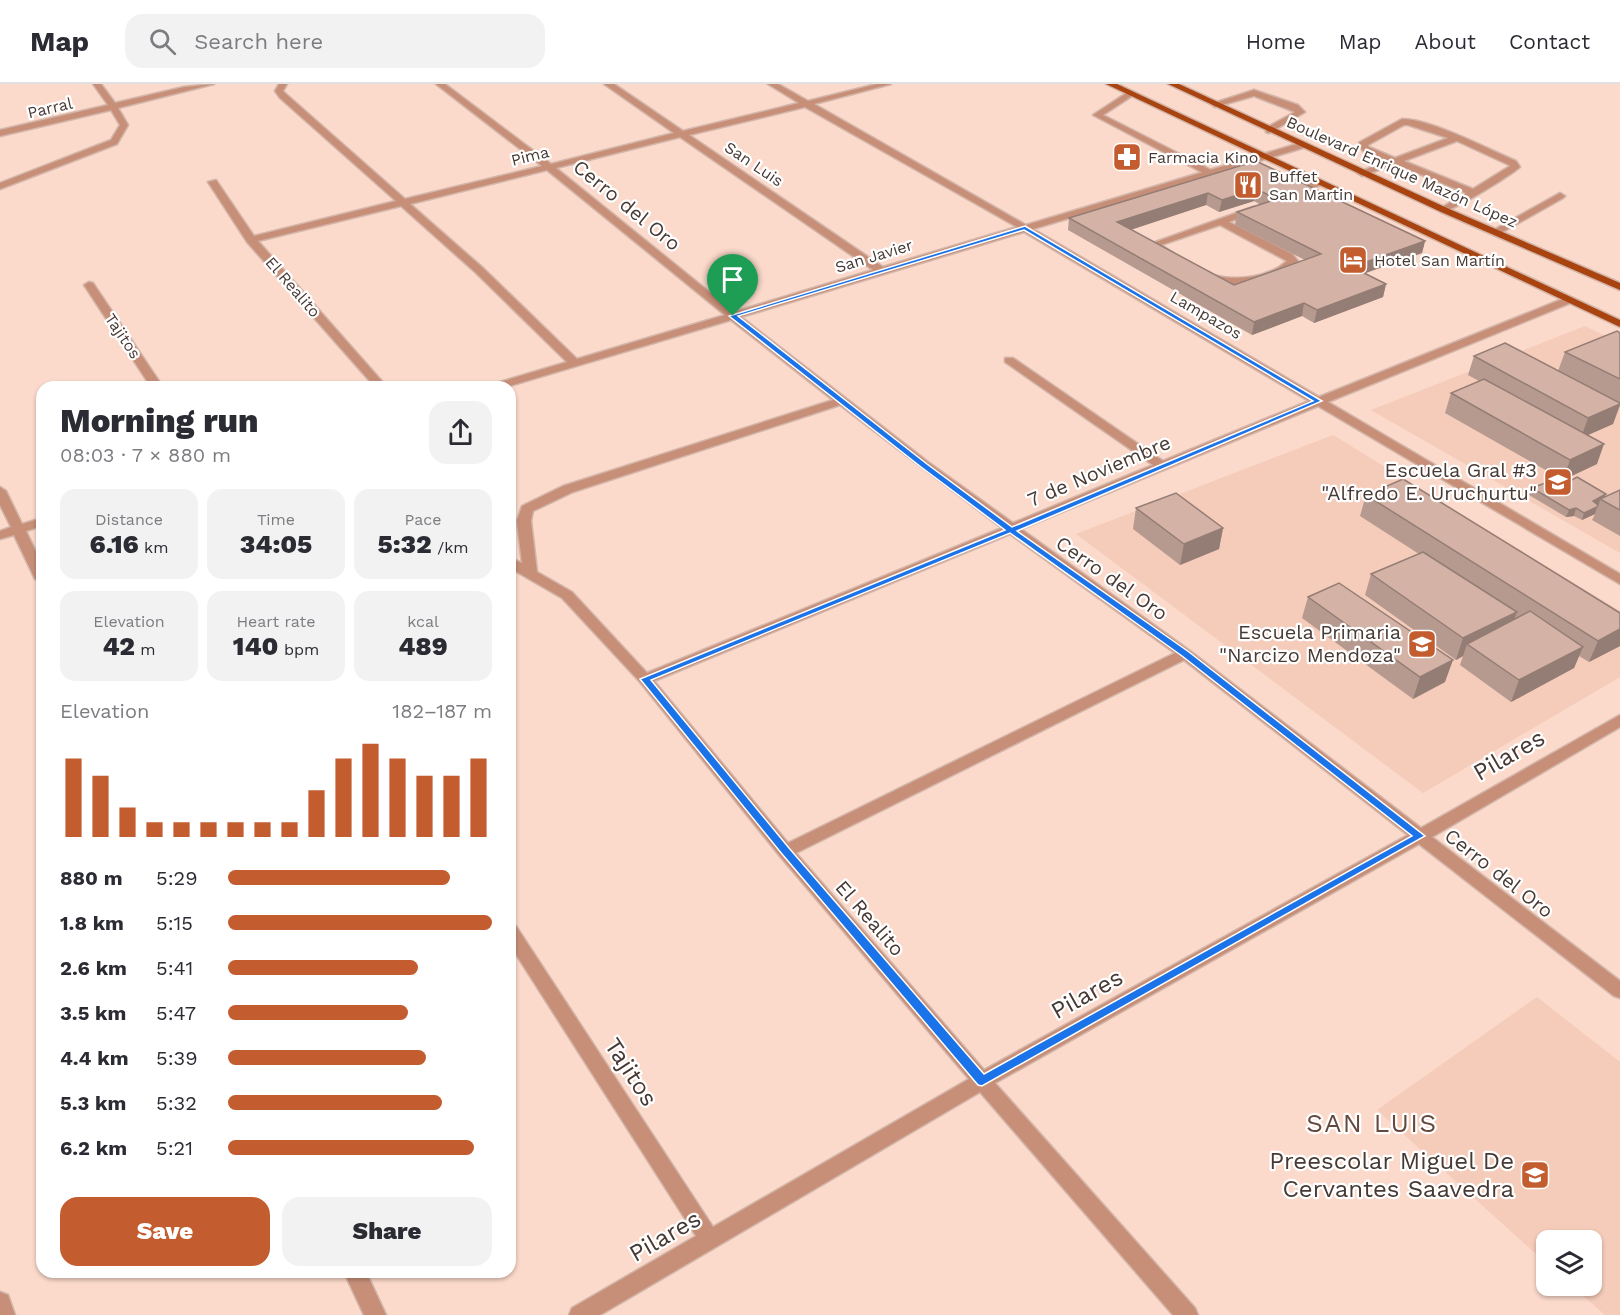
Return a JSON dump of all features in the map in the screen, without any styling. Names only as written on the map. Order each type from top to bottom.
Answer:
[{"type":"main road","points":[[1110,84],[1620,324]]},
{"type":"main road","name":"Boulevard Enrique Mazón López","points":[[1172,84],[1444,210],[1620,287]]},
{"type":"street","points":[[0,186],[114,142],[124,125],[97,84]]},
{"type":"street","name":"Parral","points":[[0,133],[45,125],[172,87],[210,84]]},
{"type":"street","points":[[283,84],[279,91],[283,96],[479,270],[576,363]]},
{"type":"street","name":"Cerro del Oro","points":[[440,84],[549,167],[842,401],[1011,530],[1185,654],[1620,991]]},
{"type":"street","name":"San Luis","points":[[608,84],[882,271]]},
{"type":"street","name":"Lampazos","points":[[772,84],[1025,228],[1620,580]]},
{"type":"street","name":"Pima","points":[[251,240],[886,84]]},
{"type":"street","points":[[1215,104],[1254,93],[1295,107],[1301,112],[1269,130]]},
{"type":"street","points":[[1131,94],[1097,115],[1210,173]]},
{"type":"street","points":[[1444,210],[1475,193],[1515,167],[1513,163],[1457,138],[1409,122],[1402,122],[1363,144],[1366,149],[1475,193]]},
{"type":"street","points":[[1362,172],[1396,162],[1457,138]]},
{"type":"street","name":"San Javier","points":[[514,381],[1303,145]]},
{"type":"street","name":"El Realito","points":[[213,182],[251,240],[376,381]]},
{"type":"street","points":[[1294,192],[1318,183]]},
{"type":"street","points":[[1495,232],[1560,196]]},
{"type":"street","points":[[1177,259],[1158,249],[1155,244],[1264,206]]},
{"type":"street","points":[[1206,275],[1228,283],[1241,283],[1288,266],[1293,261],[1288,256],[1220,221]]},
{"type":"street","name":"Tajitos","points":[[89,285],[153,381]]},
{"type":"street","name":"7 de Noviembre","points":[[645,679],[1011,530],[1318,401],[1569,300]]},
{"type":"street","points":[[1010,360],[1162,466]]},
{"type":"street","points":[[530,573],[524,521],[527,509],[541,500],[568,489],[842,401]]},
{"type":"street","points":[[0,491],[36,566]]},
{"type":"street","points":[[0,535],[36,524]]},
{"type":"street","name":"El Realito","points":[[516,565],[567,595],[645,679],[785,851],[1187,1315]]},
{"type":"street","points":[[785,851],[1185,654]]},
{"type":"street","name":"Pilares","points":[[580,1315],[982,1081],[1420,836],[1620,720]]},
{"type":"street","name":"Tajitos","points":[[516,940],[710,1240]]},
{"type":"street","points":[[358,1278],[375,1315]]},
{"type":"street","points":[[0,1302],[4,1315]]},
{"type":"shaded area","name":"Escuela Gral #3 \"Alfredo E. Uruchurtu\"","points":[[1585,326],[1620,343],[1620,553],[1371,410]]},
{"type":"shaded area","name":"Escuela Primaria \"Narcizo Mendoza\"","points":[[1333,435],[1620,611],[1620,677],[1423,793],[1076,534]]},
{"type":"shaded area","name":"Preescolar Miguel De Cervantes Saavedra","points":[[1537,997],[1620,1062],[1620,1315],[1605,1315],[1583,1296],[1602,1296],[1602,1230],[1536,1230],[1536,1254],[1377,1110]]},
{"type":"building","name":"Hotel San Martín","points":[[1256,161],[1425,241],[1352,267],[1386,284],[1317,310],[1304,303],[1254,322],[1069,218]],"holes":[[[1256,189],[1277,199],[1237,212],[1321,254],[1234,285],[1117,222],[1208,193],[1222,200]]]},
{"type":"building","points":[[1617,331],[1620,333],[1620,379],[1565,352]]},
{"type":"building","points":[[1505,343],[1620,404],[1588,418],[1474,356]]},
{"type":"building","points":[[1484,379],[1604,444],[1570,460],[1451,393]]},
{"type":"building","points":[[1577,477],[1606,494],[1593,501],[1598,505],[1597,507],[1584,513],[1576,508],[1569,510],[1532,488],[1553,480],[1563,485]]},
{"type":"building","points":[[1403,479],[1620,613],[1620,629],[1598,641],[1366,495]]},
{"type":"building","points":[[1620,490],[1620,510],[1600,499]]},
{"type":"building","points":[[1176,493],[1223,528],[1184,544],[1136,508]]},
{"type":"building","points":[[1423,552],[1517,612],[1463,638],[1371,574]]},
{"type":"building","points":[[1339,583],[1453,660],[1420,677],[1308,597]]},
{"type":"building","points":[[1530,611],[1583,647],[1519,680],[1467,644]]},
{"type":"place","name":"Farmacia Kino","points":[[1127,157]]},
{"type":"place","name":"Buffet San Martin","points":[[1248,185]]},
{"type":"place","name":"Hotel San Martín","points":[[1353,260]]},
{"type":"place","name":"Escuela Gral #3 \"Alfredo E. Uruchurtu\"","points":[[1558,482]]},
{"type":"place","name":"Escuela Primaria \"Narcizo Mendoza\"","points":[[1422,644]]},
{"type":"place","name":"Preescolar Miguel De Cervantes Saavedra","points":[[1535,1175]]},
{"type":"district","name":"SAN LUIS","points":[[1372,1123]]},
{"type":"route","points":[[733,316],[1011,530],[645,679],[785,851],[982,1081],[1420,836],[1185,654],[1011,530],[1318,401],[1025,228],[733,316]]}]
